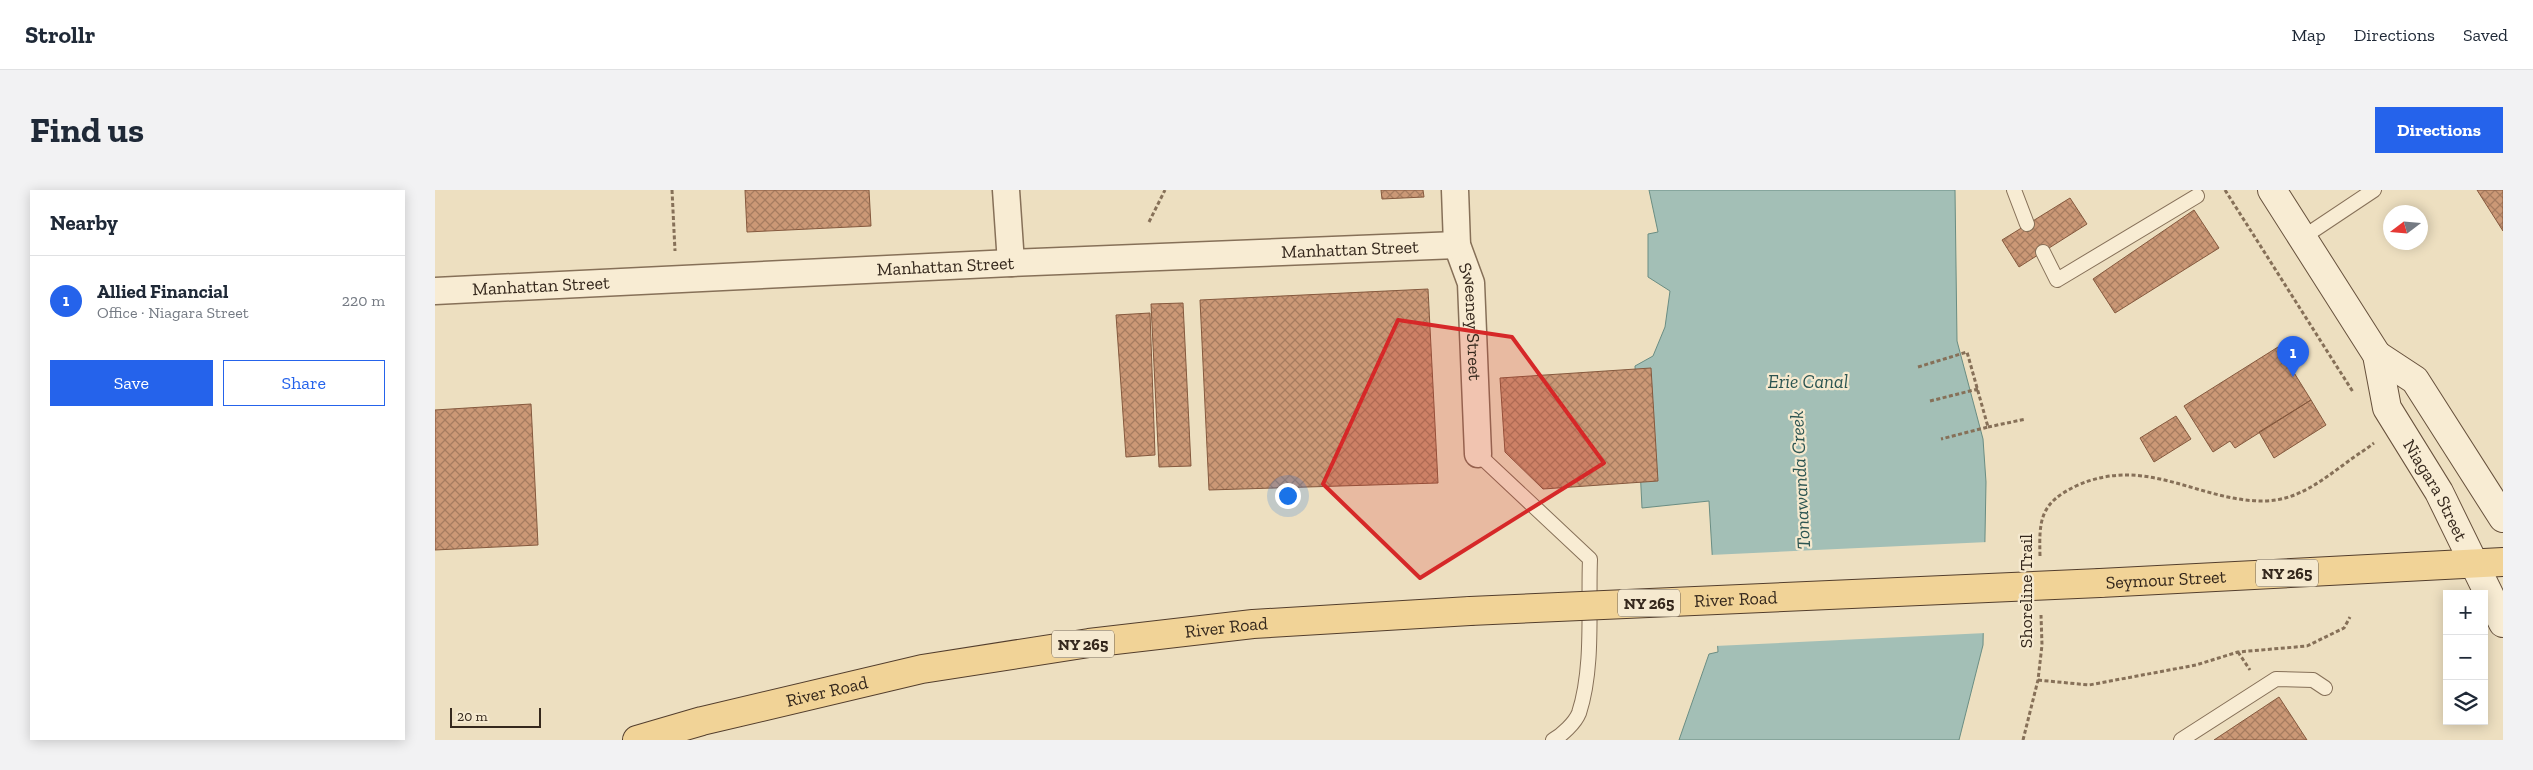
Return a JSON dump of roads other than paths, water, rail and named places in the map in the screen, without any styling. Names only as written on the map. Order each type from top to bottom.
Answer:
[{"type":"main road","name":"Niagara Street","points":[[2272,190],[2377,355],[2387,408],[2439,492],[2503,624]]},
{"type":"main road","name":"Niagara Street","points":[[2377,355],[2415,380],[2503,518]]},
{"type":"main road","name":"Seymour Street","points":[[1828,595],[2503,562]]},
{"type":"main road","name":"River Road","points":[[637,740],[702,722],[922,669],[1089,643],[1253,624],[1470,611],[1828,595]]},
{"type":"street","points":[[1006,190],[1011,263]]},
{"type":"street","name":"Sweeney Street","points":[[1455,190],[1457,245],[1471,283],[1478,454]]},
{"type":"street","name":"Manhattan Street","points":[[435,291],[1011,263],[1457,245]]},
{"type":"lane","points":[[2014,190],[2027,224]]},
{"type":"lane","points":[[2302,238],[2374,190]]},
{"type":"lane","points":[[2043,252],[2057,280],[2197,196]]},
{"type":"lane","points":[[1478,454],[1589,558],[1587,676],[1578,715],[1561,736],[1553,740]]},
{"type":"lane","points":[[2181,740],[2276,678],[2313,680],[2325,688]]},
{"type":"water","name":"Erie Canal","points":[[1649,190],[1955,190],[1957,341],[1983,439],[1986,482],[1983,645],[1959,740],[1679,740],[1709,654],[1718,652],[1709,501],[1642,508],[1635,366],[1653,356],[1665,327],[1670,291],[1648,277],[1648,234],[1658,232]]},
{"type":"place","name":"Allied Financial","points":[[2293,377]]},
{"type":"water label","name":"Tonawanda Creek","points":[[1800,480]]}]
